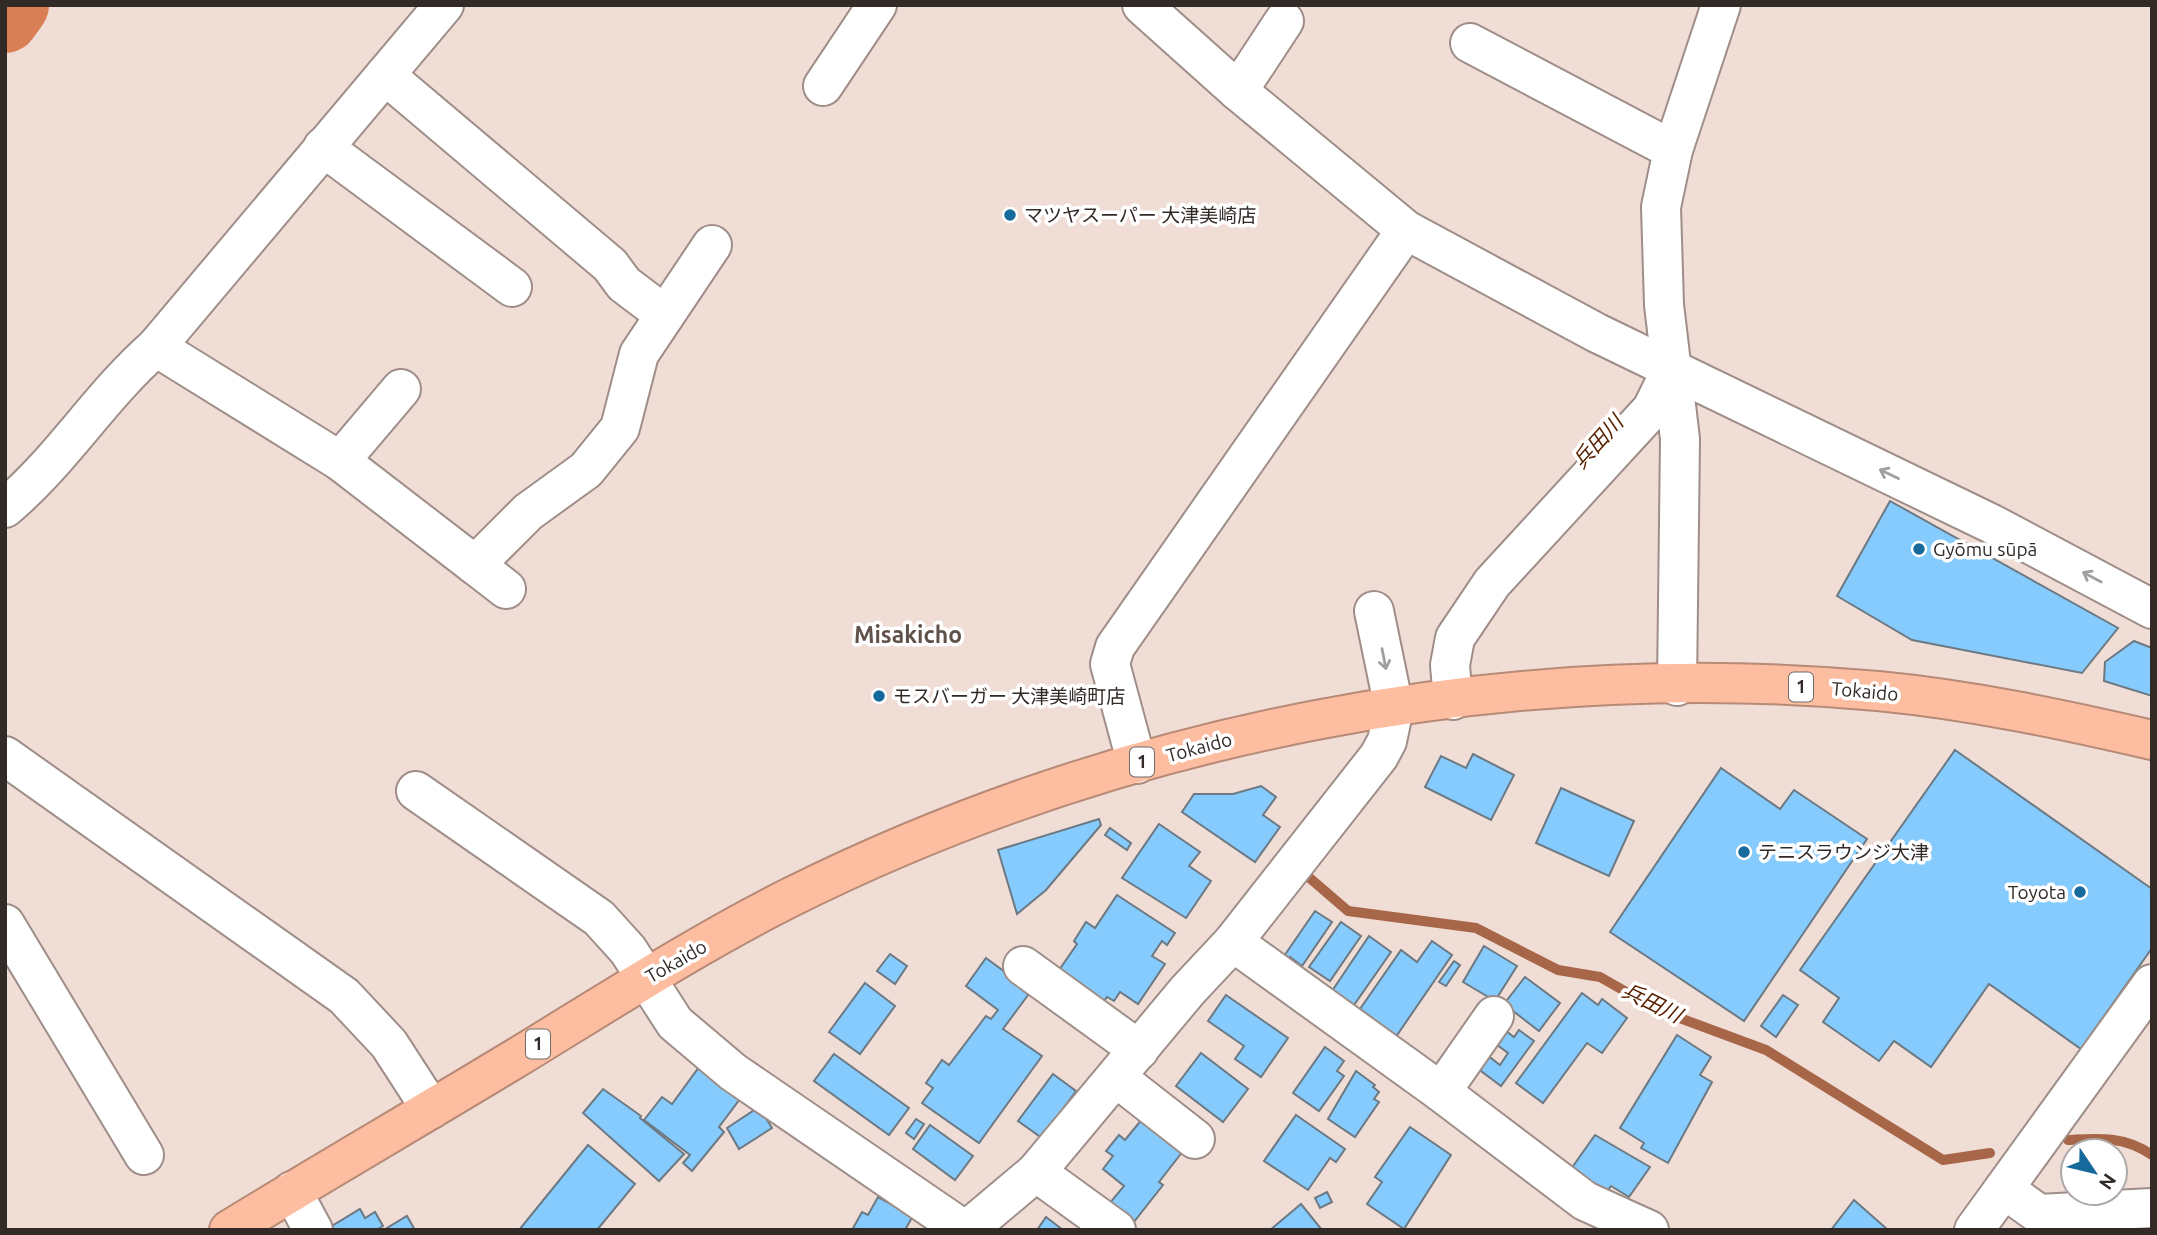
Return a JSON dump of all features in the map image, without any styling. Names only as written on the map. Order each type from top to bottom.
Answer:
[{"type":"highway","name":"Tokaido","points":[[229,1230],[646,979],[785,900],[921,838],[996,808],[1137,764],[1263,731],[1394,708],[1510,692],[1782,685],[1924,696],[2050,716],[2152,740]]},
{"type":"street","points":[[5,508],[33,484],[131,369],[156,348],[444,5]]},
{"type":"street","points":[[823,86],[877,5]]},
{"type":"street","points":[[1142,5],[1238,91],[1406,230],[1597,333],[1992,524],[2152,609]]},
{"type":"street","points":[[1677,686],[1680,439],[1660,246],[1661,206],[1673,150],[1721,5]]},
{"type":"street","points":[[1238,91],[1284,21]]},
{"type":"street","points":[[1470,43],[1673,150]]},
{"type":"street","points":[[385,75],[610,265],[624,284],[665,315]]},
{"type":"street","points":[[323,147],[512,287]]},
{"type":"street","points":[[1137,764],[1110,664],[1115,647],[1406,230]]},
{"type":"street","points":[[475,565],[528,512],[586,470],[620,428],[639,354],[712,246]]},
{"type":"street","points":[[156,348],[340,461],[506,589]]},
{"type":"street","points":[[1453,700],[1450,665],[1455,638],[1492,583],[1652,409],[1672,368]]},
{"type":"street","points":[[340,461],[401,389]]},
{"type":"street","points":[[416,791],[599,918],[628,950],[675,1023],[733,1072],[966,1230],[1037,1172],[1188,990],[1233,942],[1379,756],[1387,741],[1394,708],[1374,611]]},
{"type":"street","points":[[5,755],[344,996],[389,1044],[431,1109]]},
{"type":"street","points":[[5,924],[144,1154]]},
{"type":"street","points":[[1233,942],[1441,1092],[1585,1201],[1649,1230]]},
{"type":"street","points":[[1023,966],[1128,1064],[1195,1139]]},
{"type":"street","points":[[1974,1230],[2152,984]]},
{"type":"street","points":[[1441,1092],[1494,1016]]},
{"type":"street","points":[[1037,1172],[1116,1230]]},
{"type":"street","points":[[2004,1189],[2039,1214],[2152,1208]]},
{"type":"street","points":[[292,1191],[313,1230]]},
{"type":"building","name":"Gyōmu sūpā","points":[[1890,501],[2118,628],[2082,673],[1912,640],[1837,596]]},
{"type":"building","points":[[2134,641],[2152,648],[2152,696],[2104,681],[2105,662]]},
{"type":"building","points":[[1955,750],[2152,889],[2152,948],[2081,1049],[1989,984],[1931,1067],[1894,1041],[1879,1061],[1823,1022],[1839,998],[1800,970]]},
{"type":"building","points":[[1473,754],[1514,775],[1491,820],[1425,787],[1441,756],[1466,768]]},
{"type":"building","points":[[1721,768],[1780,809],[1794,790],[1867,839],[1744,1021],[1610,932]]},
{"type":"building","points":[[1261,786],[1276,797],[1263,815],[1280,827],[1255,862],[1182,812],[1194,794],[1233,794]]},
{"type":"building","points":[[1561,788],[1634,821],[1609,876],[1536,843]]},
{"type":"building","points":[[1099,819],[1101,825],[1046,890],[1017,914],[998,850]]},
{"type":"building","points":[[1159,824],[1200,852],[1189,866],[1211,881],[1186,918],[1122,878]]},
{"type":"building","points":[[1110,828],[1131,843],[1127,850],[1105,835]]},
{"type":"building","points":[[1117,895],[1175,933],[1167,945],[1162,941],[1152,956],[1165,964],[1138,1004],[1120,992],[1114,1001],[1107,997],[1102,1004],[1057,973],[1077,944],[1074,941],[1086,922],[1095,928]]},
{"type":"building","points":[[1315,911],[1332,922],[1302,966],[1290,957],[1286,962],[1282,959]]},
{"type":"building","points":[[1341,922],[1361,936],[1330,981],[1309,967]]},
{"type":"building","points":[[1369,936],[1391,952],[1347,1015],[1326,1000]]},
{"type":"building","points":[[1432,941],[1452,955],[1393,1041],[1367,1023],[1371,1017],[1360,1009],[1401,950],[1417,962]]},
{"type":"building","points":[[1484,946],[1517,966],[1495,1001],[1463,982]]},
{"type":"building","points":[[890,954],[907,966],[895,984],[877,971]]},
{"type":"building","points":[[986,958],[1031,991],[1003,1029],[1042,1056],[979,1143],[922,1103],[933,1088],[926,1083],[942,1060],[949,1065],[986,1016],[991,1019],[998,1010],[966,986]]},
{"type":"building","points":[[1454,961],[1460,965],[1446,986],[1439,982]]},
{"type":"building","points":[[1525,977],[1560,1003],[1539,1031],[1504,1004]]},
{"type":"building","points":[[865,983],[895,1006],[860,1054],[829,1032]]},
{"type":"building","points":[[1582,993],[1598,1005],[1602,999],[1627,1018],[1602,1053],[1587,1043],[1543,1103],[1516,1083]]},
{"type":"building","points":[[1226,995],[1288,1038],[1261,1077],[1235,1059],[1244,1046],[1208,1021]]},
{"type":"building","points":[[1783,995],[1798,1005],[1776,1037],[1761,1026]]},
{"type":"building","points":[[1519,1030],[1534,1041],[1501,1086],[1477,1068],[1487,1055],[1500,1065],[1508,1053],[1496,1044],[1506,1031],[1514,1037]]},
{"type":"building","points":[[1677,1035],[1711,1057],[1700,1075],[1712,1082],[1668,1163],[1641,1148],[1644,1143],[1620,1128]]},
{"type":"building","points":[[1325,1047],[1344,1061],[1337,1071],[1344,1076],[1319,1111],[1293,1093]]},
{"type":"building","points":[[1201,1053],[1248,1089],[1223,1122],[1176,1086]]},
{"type":"building","points":[[834,1054],[909,1108],[889,1135],[814,1081]]},
{"type":"building","points":[[702,1063],[743,1095],[719,1127],[724,1132],[692,1171],[683,1163],[690,1155],[644,1120],[662,1097],[672,1104]]},
{"type":"building","points":[[1356,1071],[1375,1085],[1373,1087],[1379,1092],[1374,1099],[1379,1102],[1355,1137],[1328,1119]]},
{"type":"building","points":[[1053,1074],[1076,1091],[1042,1138],[1018,1121]]},
{"type":"building","points":[[603,1089],[641,1116],[640,1118],[684,1154],[659,1181],[583,1113]]},
{"type":"building","points":[[759,1107],[772,1128],[739,1149],[727,1128]]},
{"type":"building","points":[[1296,1115],[1345,1149],[1336,1162],[1330,1158],[1308,1190],[1264,1161]]},
{"type":"building","points":[[1143,1118],[1183,1151],[1159,1182],[1163,1185],[1133,1223],[1109,1204],[1124,1186],[1103,1169],[1113,1156],[1106,1151],[1119,1135],[1125,1140]]},
{"type":"building","points":[[916,1119],[924,1124],[914,1139],[906,1133]]},
{"type":"building","points":[[930,1125],[973,1156],[955,1180],[913,1149]]},
{"type":"building","points":[[1410,1127],[1451,1155],[1404,1229],[1367,1204],[1382,1182],[1375,1177]]},
{"type":"building","points":[[1595,1135],[1650,1167],[1629,1197],[1611,1186],[1606,1193],[1571,1169]]},
{"type":"building","points":[[588,1145],[635,1184],[597,1230],[519,1230]]},
{"type":"building","points":[[1327,1192],[1332,1202],[1320,1208],[1315,1198]]},
{"type":"building","points":[[878,1197],[913,1216],[905,1230],[852,1230],[862,1212],[868,1215]]},
{"type":"building","points":[[1854,1200],[1888,1230],[1831,1230]]},
{"type":"building","points":[[1301,1204],[1322,1230],[1270,1230]]},
{"type":"building","points":[[360,1209],[365,1218],[375,1212],[383,1226],[376,1230],[334,1230],[332,1226]]},
{"type":"building","points":[[407,1216],[415,1230],[388,1230],[387,1228]]},
{"type":"building","points":[[1046,1217],[1063,1230],[1037,1230]]},
{"type":"waterway","points":[[5,19],[15,5]]},
{"type":"waterway","name":"兵田川","points":[[1305,874],[1348,911],[1476,928],[1558,970],[1600,977],[1658,1010],[1766,1050],[1943,1160],[1990,1153]]},
{"type":"waterway","name":"兵田川","points":[[2129,1143],[2152,1155]]},
{"type":"place","name":"マツヤスーパー 大津美崎店","points":[[1010,215]]},
{"type":"place","name":"Gyōmu sūpā","points":[[1919,549]]},
{"type":"place","name":"モスバーガー 大津美崎町店","points":[[879,696]]},
{"type":"place","name":"テニスラウンジ大津","points":[[1744,852]]},
{"type":"place","name":"Toyota","points":[[2080,892]]},
{"type":"district","name":"Misakicho","points":[[908,635]]}]
